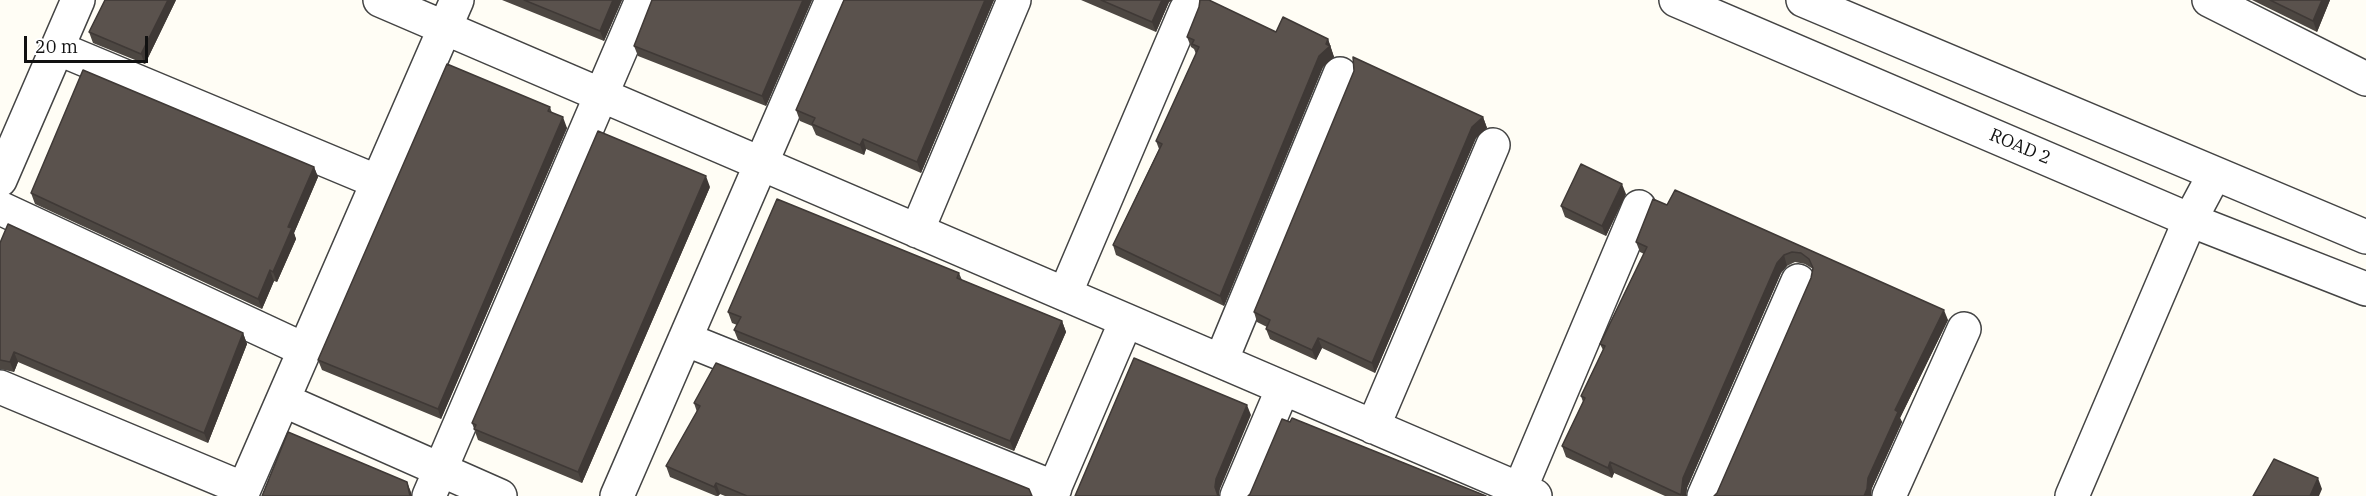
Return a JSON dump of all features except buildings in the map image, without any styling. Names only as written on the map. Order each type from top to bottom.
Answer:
[{"type":"street","points":[[0,180],[78,0]]},
{"type":"street","points":[[380,0],[451,14],[600,95],[1527,493],[1639,207]]},
{"type":"street","points":[[434,483],[642,0]]},
{"type":"street","points":[[617,496],[832,0]]},
{"type":"street","points":[[917,231],[1014,0]]},
{"type":"street","name":"ROAD 2","points":[[1676,0],[2190,220],[2366,288]]},
{"type":"street","points":[[1803,0],[2214,175],[2366,237]]},
{"type":"street","points":[[2210,0],[2260,11],[2366,79]]},
{"type":"street","points":[[1065,294],[1186,10]]},
{"type":"street","points":[[0,387],[242,493],[451,14]]},
{"type":"street","points":[[57,48],[378,182]]},
{"type":"street","points":[[1221,361],[1340,74]]},
{"type":"street","points":[[1373,427],[1493,145]]},
{"type":"street","points":[[2072,496],[2190,220],[2214,175]]},
{"type":"street","points":[[0,208],[305,350]]},
{"type":"street","points":[[1704,496],[1798,281]]},
{"type":"street","points":[[685,339],[1053,492],[1126,321]]},
{"type":"street","points":[[1889,496],[1964,329]]},
{"type":"street","points":[[1237,496],[1283,388]]},
{"type":"street","points":[[283,400],[434,483],[500,496]]}]
